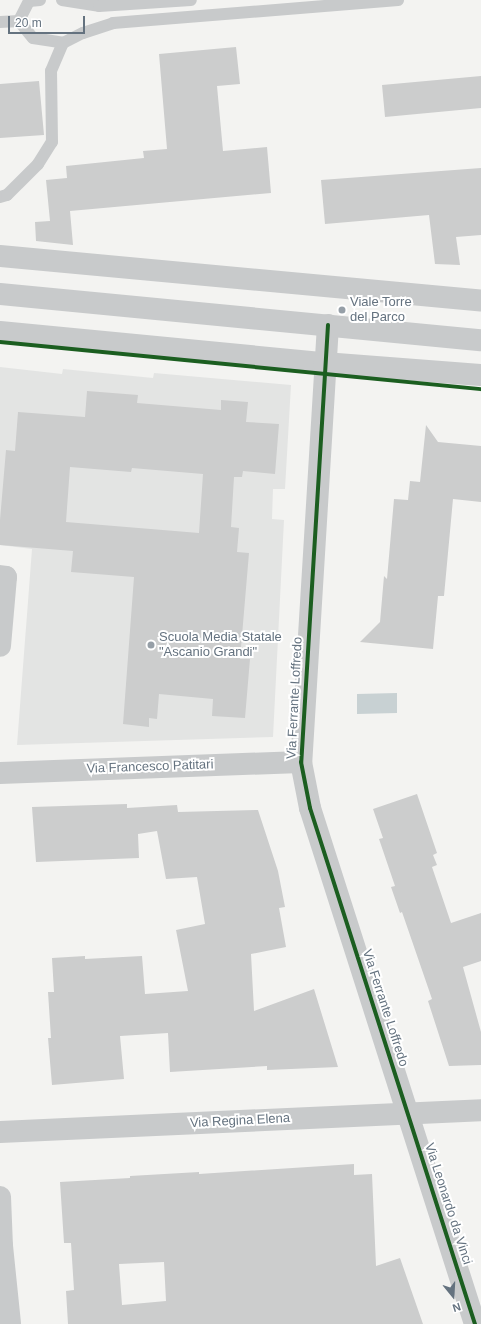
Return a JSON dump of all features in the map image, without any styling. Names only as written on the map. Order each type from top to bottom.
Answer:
[{"type":"street","points":[[0,256],[481,302]]},
{"type":"street","points":[[0,294],[481,340]]},
{"type":"street","name":"Via Ferrante Loffredo","points":[[328,325],[324,363],[301,762],[310,808],[408,1114]]},
{"type":"street","points":[[0,332],[324,363],[481,375]]},
{"type":"street","points":[[0,576],[6,577],[0,646]]},
{"type":"street","name":"Via Francesco Patitari","points":[[0,773],[301,762]]},
{"type":"street","name":"Via Regina Elena","points":[[0,1132],[481,1110]]},
{"type":"street","name":"Via Leonardo da Vinci","points":[[408,1114],[475,1324]]},
{"type":"street","points":[[0,1197],[2,1246],[10,1324]]},
{"type":"lane","points":[[19,21],[29,1],[40,0]]},
{"type":"lane","points":[[62,0],[99,6],[191,0]]},
{"type":"lane","points":[[19,21],[33,38],[63,43],[83,33],[113,23],[272,5],[398,0]]},
{"type":"lane","points":[[0,22],[19,21]]},
{"type":"lane","points":[[0,197],[7,195],[38,164],[52,142],[51,71],[63,43]]},
{"type":"shaded area","name":"Scuola Media Statale \"Ascanio Grandi\"","points":[[0,367],[62,374],[63,369],[153,378],[154,373],[291,385],[285,489],[273,489],[272,519],[284,520],[273,737],[17,745],[32,549],[0,545]]},
{"type":"shaded area","points":[[397,693],[397,713],[357,714],[357,694]]},
{"type":"building","points":[[236,47],[240,84],[217,86],[223,151],[267,147],[271,193],[70,211],[73,245],[36,241],[35,222],[50,221],[46,180],[67,178],[66,166],[144,158],[143,151],[167,149],[159,54]]},
{"type":"building","points":[[481,76],[481,108],[385,117],[382,85]]},
{"type":"building","points":[[39,81],[44,135],[0,138],[0,84]]},
{"type":"building","points":[[481,168],[481,235],[456,237],[460,265],[435,264],[429,215],[325,224],[321,180]]},
{"type":"building","points":[[87,391],[138,395],[137,403],[221,410],[221,400],[248,402],[246,422],[279,424],[275,474],[243,471],[242,477],[234,477],[231,527],[239,528],[237,552],[249,553],[240,659],[250,659],[245,718],[212,716],[213,699],[159,694],[157,719],[149,718],[149,727],[123,724],[134,577],[71,572],[73,551],[0,545],[0,520],[6,450],[15,451],[18,412],[85,417]],"holes":[[[70,467],[131,472],[132,468],[203,474],[199,533],[66,522]]]},
{"type":"building","points":[[426,425],[438,442],[481,446],[481,502],[453,499],[444,596],[438,596],[433,649],[360,642],[380,622],[384,576],[387,579],[394,499],[408,500],[410,481],[420,482]]},
{"type":"building","points":[[417,794],[437,853],[433,855],[437,865],[432,867],[451,923],[481,913],[481,961],[463,967],[481,1032],[481,1065],[449,1066],[428,1001],[432,999],[402,912],[400,913],[391,887],[395,886],[379,839],[383,838],[373,809]]},
{"type":"building","points":[[127,804],[127,808],[177,805],[178,812],[258,810],[278,871],[285,907],[279,908],[286,947],[251,954],[254,1011],[314,989],[338,1067],[267,1070],[267,1066],[170,1072],[168,1033],[120,1036],[124,1079],[52,1085],[48,1038],[51,1038],[48,992],[54,992],[52,958],[85,956],[85,959],[142,956],[145,994],[188,991],[176,930],[205,924],[197,877],[166,879],[157,831],[138,834],[139,858],[36,862],[32,807]]},
{"type":"building","points":[[354,1164],[354,1175],[372,1174],[376,1266],[400,1258],[423,1324],[68,1324],[66,1291],[74,1290],[71,1243],[64,1243],[60,1182],[199,1172],[199,1174]],"holes":[[[164,1262],[166,1301],[122,1305],[119,1264]]]},
{"type":"cycle path","points":[[328,325],[301,762],[310,808],[475,1324]]},
{"type":"cycle path","points":[[0,342],[481,389]]},
{"type":"place","name":"Viale Torre del Parco","points":[[342,310]]},
{"type":"place","name":"Scuola Media Statale \"Ascanio Grandi\"","points":[[151,645]]}]
